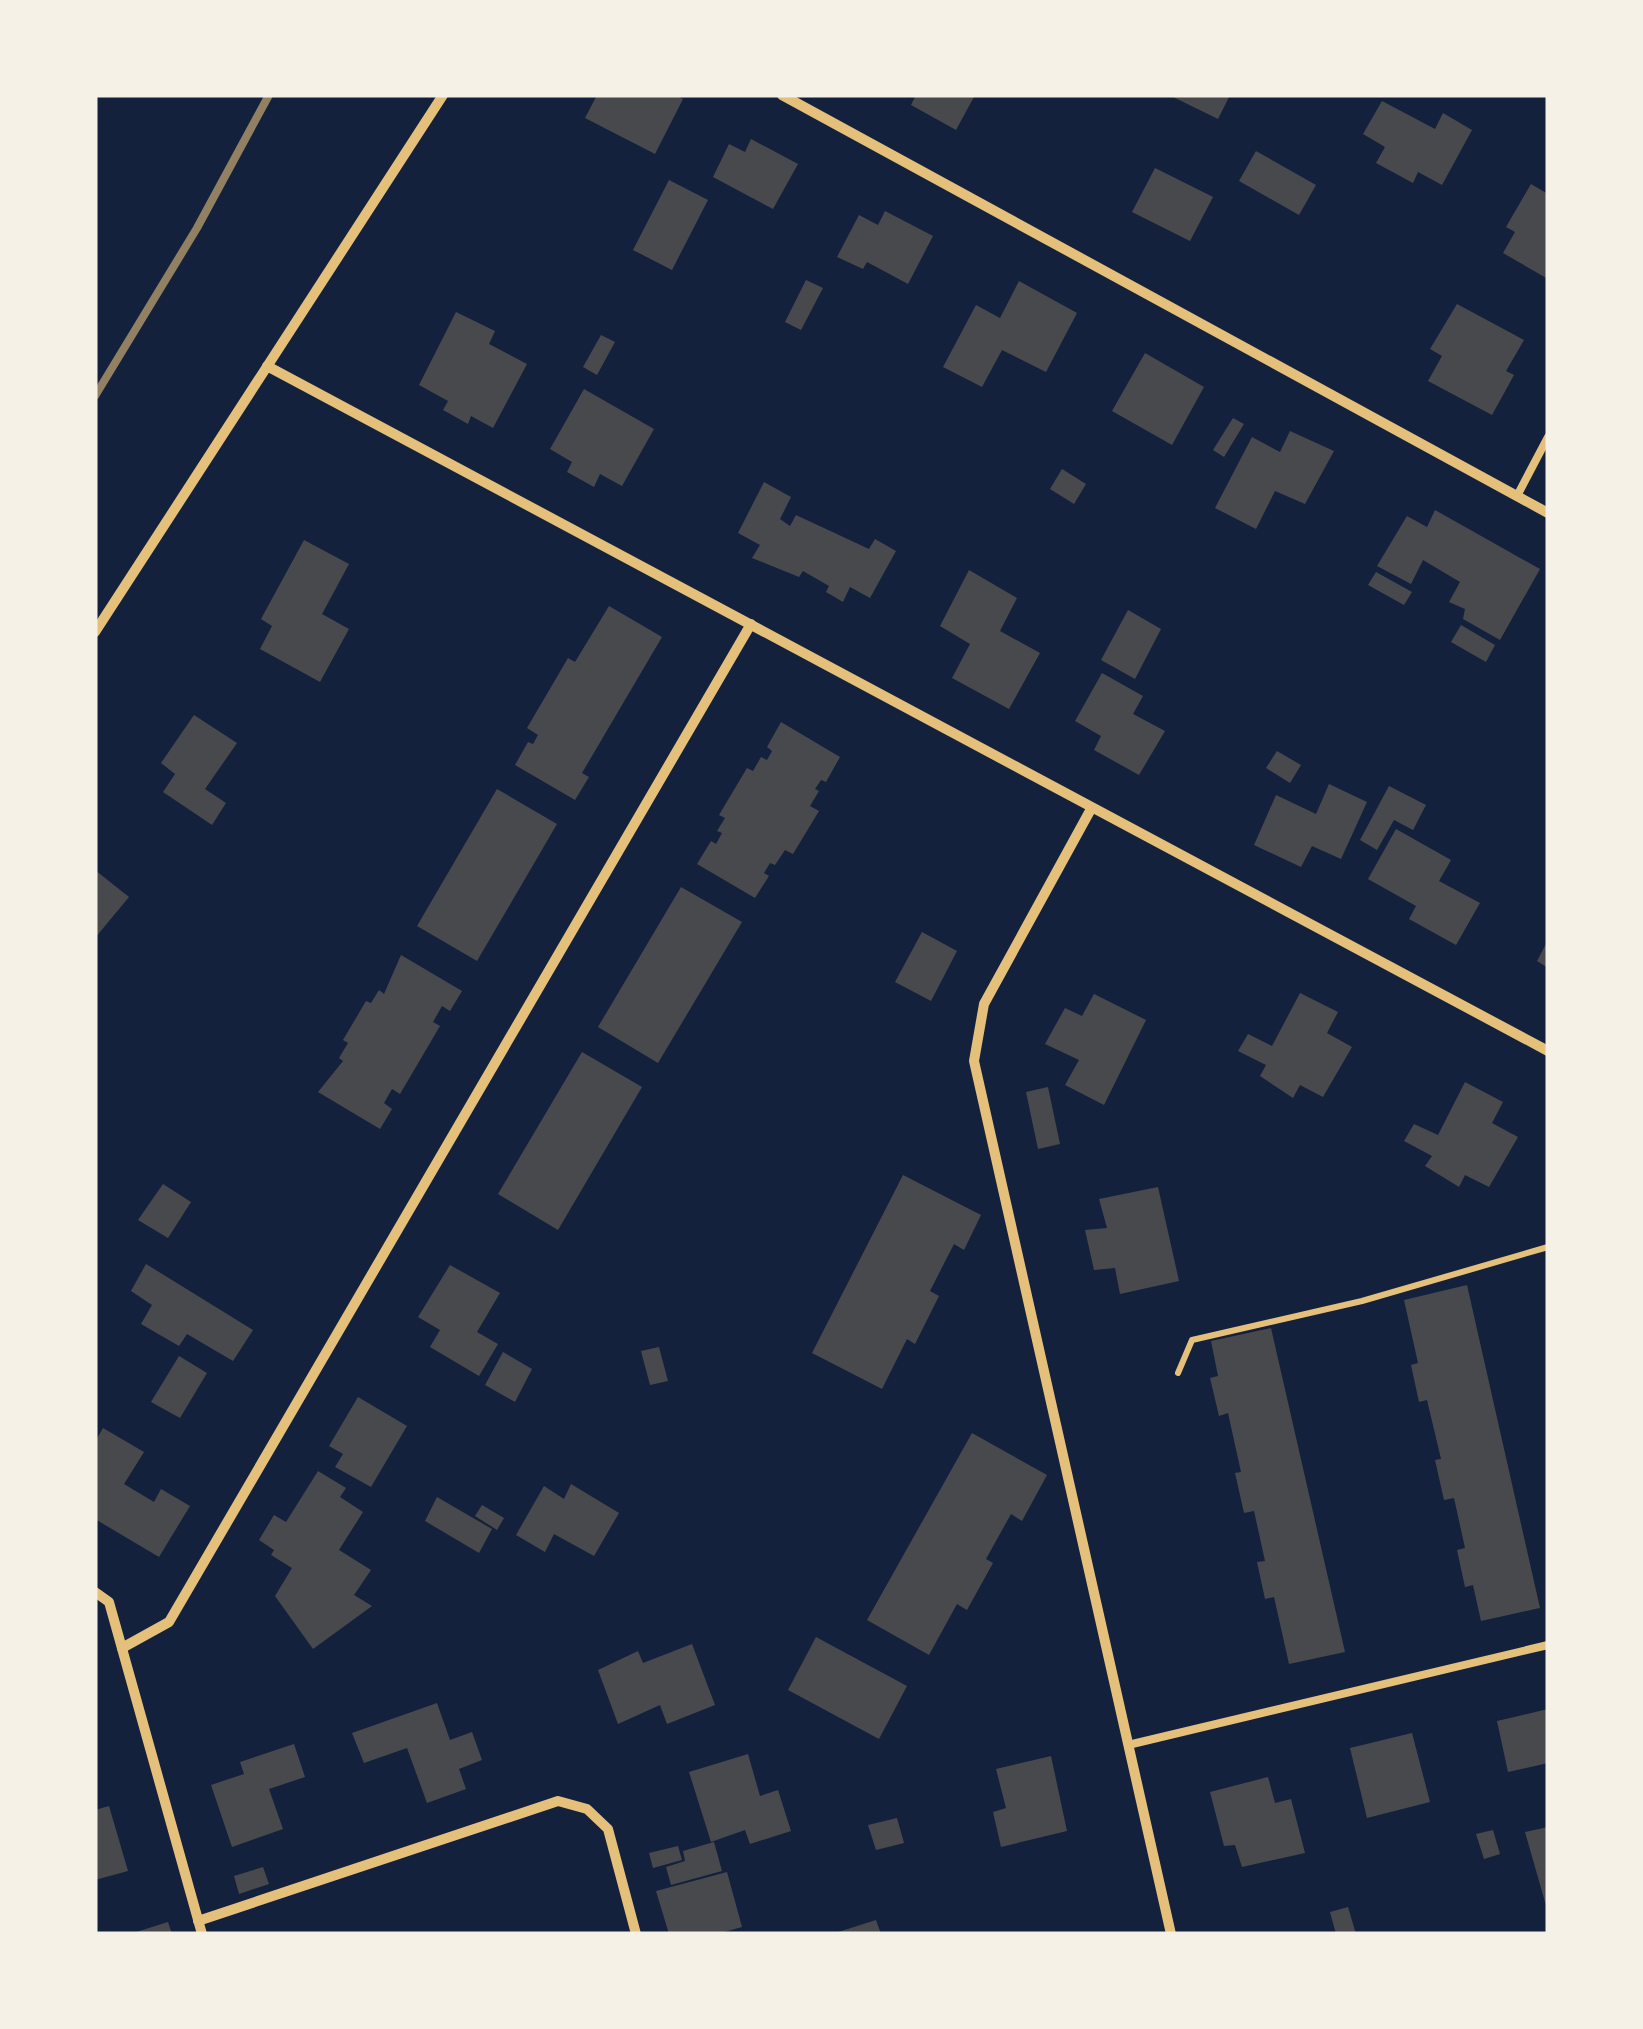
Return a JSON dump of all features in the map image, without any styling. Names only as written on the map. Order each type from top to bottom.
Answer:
[{"type":"street","points":[[95,632],[442,95]]},
{"type":"street","points":[[782,95],[1548,513]]},
{"type":"street","points":[[268,366],[1548,1051]]},
{"type":"street","points":[[122,1648],[168,1622],[751,624]]},
{"type":"street","points":[[1090,808],[984,1004],[974,1061],[1171,1934]]},
{"type":"street","points":[[95,1592],[109,1602],[202,1934]]},
{"type":"street","points":[[198,1922],[558,1801],[587,1808],[608,1829],[636,1934]]},
{"type":"lane","points":[[1517,496],[1548,437]]},
{"type":"lane","points":[[1128,1745],[1548,1645]]},
{"type":"path","points":[[1178,1373],[1192,1340],[1362,1301],[1548,1247]]},
{"type":"building","points":[[597,95],[675,95],[683,99],[655,154],[585,118]]},
{"type":"building","points":[[916,95],[975,95],[956,130],[911,105]]},
{"type":"building","points":[[1169,95],[1230,95],[1218,119]]},
{"type":"building","points":[[1382,101],[1435,129],[1443,113],[1472,130],[1442,185],[1418,172],[1413,183],[1376,163],[1385,147],[1363,134]]},
{"type":"building","points":[[751,139],[798,164],[773,209],[713,177],[729,144],[745,152]]},
{"type":"building","points":[[1256,151],[1316,185],[1299,215],[1239,181]]},
{"type":"building","points":[[1155,168],[1213,197],[1190,241],[1132,212]]},
{"type":"building","points":[[669,180],[708,200],[672,270],[633,250]]},
{"type":"building","points":[[1531,184],[1548,194],[1548,279],[1503,253],[1515,232],[1506,227]]},
{"type":"building","points":[[885,211],[933,236],[908,284],[867,262],[863,269],[837,257],[859,215],[878,225]]},
{"type":"building","points":[[806,280],[823,288],[801,330],[785,322]]},
{"type":"building","points":[[1019,281],[1077,313],[1046,372],[1002,350],[982,387],[943,367],[976,305],[1000,318]]},
{"type":"building","points":[[1457,304],[1524,340],[1506,371],[1514,375],[1492,415],[1428,381],[1442,356],[1430,349]]},
{"type":"building","points":[[456,312],[495,331],[489,344],[527,364],[493,428],[471,416],[468,424],[443,410],[448,401],[419,385]]},
{"type":"building","points":[[601,335],[615,342],[597,375],[583,367]]},
{"type":"building","points":[[1145,353],[1204,387],[1172,445],[1112,411]]},
{"type":"building","points":[[584,389],[654,429],[622,486],[600,474],[594,487],[567,472],[572,462],[550,449]]},
{"type":"building","points":[[1233,418],[1244,424],[1224,457],[1213,450]]},
{"type":"building","points":[[1290,431],[1334,451],[1305,504],[1275,491],[1256,529],[1215,508],[1252,437],[1280,452]]},
{"type":"building","points":[[1062,469],[1086,484],[1074,504],[1050,489]]},
{"type":"building","points":[[764,482],[791,497],[780,519],[790,526],[796,515],[869,549],[875,539],[896,551],[870,598],[850,587],[843,602],[826,592],[829,586],[803,571],[799,577],[752,558],[760,545],[738,533]]},
{"type":"building","points":[[1435,510],[1540,569],[1500,640],[1463,619],[1465,609],[1449,602],[1460,582],[1423,560],[1411,584],[1377,566],[1407,516],[1427,527]]},
{"type":"building","points":[[304,540],[349,564],[322,614],[349,629],[320,682],[260,649],[272,626],[261,619]]},
{"type":"building","points":[[969,570],[1017,598],[1000,631],[1040,653],[1009,709],[952,678],[970,644],[940,626]]},
{"type":"building","points":[[1376,572],[1412,592],[1404,605],[1368,585]]},
{"type":"building","points":[[609,606],[662,637],[582,773],[589,777],[575,800],[515,765],[528,742],[533,744],[538,735],[527,728],[568,658],[575,662]]},
{"type":"building","points":[[1128,610],[1161,629],[1135,679],[1101,660]]},
{"type":"building","points":[[1461,625],[1495,645],[1486,662],[1451,642]]},
{"type":"building","points":[[1102,673],[1143,696],[1133,714],[1165,731],[1139,775],[1094,750],[1101,736],[1075,721]]},
{"type":"building","points":[[194,715],[237,743],[205,789],[226,803],[212,825],[163,792],[175,774],[161,763]]},
{"type":"building","points":[[781,722],[840,757],[826,782],[821,780],[815,789],[819,791],[810,806],[819,811],[793,854],[785,850],[775,865],[770,863],[764,873],[769,876],[755,898],[697,864],[711,841],[716,844],[722,833],[717,831],[725,818],[719,815],[747,768],[753,771],[761,757],[767,760],[772,751],[767,747]]},
{"type":"building","points":[[1277,751],[1301,765],[1290,783],[1266,768]]},
{"type":"building","points":[[1329,784],[1367,802],[1341,859],[1312,846],[1301,867],[1254,845],[1276,795],[1316,814]]},
{"type":"building","points":[[1389,786],[1426,805],[1413,830],[1394,820],[1377,850],[1360,840]]},
{"type":"building","points":[[497,789],[557,824],[477,961],[417,926]]},
{"type":"building","points":[[1396,829],[1451,860],[1439,881],[1480,903],[1456,945],[1409,919],[1416,906],[1368,879]]},
{"type":"building","points":[[95,870],[129,897],[95,938]]},
{"type":"building","points":[[681,887],[742,922],[658,1063],[598,1027]]},
{"type":"building","points":[[922,932],[957,951],[931,1001],[895,982]]},
{"type":"building","points":[[1548,940],[1548,968],[1537,961]]},
{"type":"building","points":[[401,955],[462,991],[450,1011],[442,1006],[433,1022],[440,1026],[400,1094],[392,1089],[384,1103],[392,1109],[380,1129],[318,1092],[343,1061],[339,1058],[348,1043],[343,1040],[366,1001],[371,1003],[379,990],[384,994]]},
{"type":"building","points":[[1300,993],[1338,1012],[1327,1033],[1352,1047],[1323,1097],[1300,1085],[1293,1098],[1260,1076],[1266,1065],[1238,1051],[1248,1034],[1272,1046]]},
{"type":"building","points":[[1094,994],[1146,1020],[1104,1105],[1065,1085],[1079,1060],[1045,1044],[1065,1008],[1082,1016]]},
{"type":"building","points":[[582,1052],[642,1087],[558,1230],[498,1194]]},
{"type":"building","points":[[1465,1082],[1503,1102],[1492,1123],[1518,1137],[1489,1187],[1465,1175],[1459,1187],[1425,1166],[1432,1156],[1404,1141],[1414,1124],[1438,1135]]},
{"type":"building","points":[[1048,1087],[1060,1144],[1038,1149],[1026,1092]]},
{"type":"building","points":[[903,1175],[981,1215],[964,1250],[954,1244],[930,1291],[939,1296],[915,1344],[907,1339],[882,1389],[812,1353]]},
{"type":"building","points":[[163,1184],[191,1202],[168,1238],[138,1220]]},
{"type":"building","points":[[1158,1187],[1179,1281],[1120,1294],[1115,1268],[1094,1270],[1085,1230],[1107,1228],[1099,1199]]},
{"type":"building","points":[[146,1264],[253,1330],[233,1361],[187,1334],[179,1346],[141,1324],[152,1305],[131,1291]]},
{"type":"building","points":[[450,1265],[500,1293],[477,1332],[498,1344],[479,1376],[430,1347],[440,1330],[418,1317]]},
{"type":"building","points":[[1467,1285],[1540,1608],[1481,1621],[1473,1585],[1465,1587],[1457,1550],[1465,1548],[1454,1498],[1444,1500],[1435,1460],[1441,1459],[1427,1400],[1419,1402],[1411,1365],[1418,1363],[1404,1300]]},
{"type":"building","points":[[1271,1328],[1345,1652],[1289,1664],[1274,1597],[1265,1599],[1257,1562],[1265,1561],[1254,1511],[1244,1513],[1235,1473],[1241,1472],[1228,1413],[1219,1416],[1210,1378],[1218,1376],[1211,1341]]},
{"type":"building","points":[[659,1347],[668,1381],[650,1385],[641,1351]]},
{"type":"building","points":[[503,1352],[532,1369],[515,1402],[485,1385]]},
{"type":"building","points":[[179,1356],[207,1373],[180,1418],[151,1402]]},
{"type":"building","points":[[358,1397],[407,1426],[371,1487],[335,1467],[343,1454],[329,1446]]},
{"type":"building","points":[[103,1428],[144,1452],[124,1484],[154,1502],[161,1489],[190,1506],[159,1557],[95,1519],[95,1442]]},
{"type":"building","points":[[972,1433],[1047,1475],[1022,1521],[1011,1514],[986,1559],[993,1563],[967,1610],[957,1604],[929,1655],[867,1620]]},
{"type":"building","points":[[318,1471],[346,1488],[340,1497],[363,1512],[339,1550],[371,1570],[354,1595],[372,1606],[313,1649],[275,1596],[292,1568],[271,1555],[274,1550],[259,1540],[274,1515],[286,1522]]},
{"type":"building","points":[[571,1484],[619,1513],[594,1556],[554,1534],[545,1552],[516,1535],[544,1486],[564,1499]]},
{"type":"building","points":[[437,1497],[492,1529],[479,1553],[425,1521]]},
{"type":"building","points":[[482,1505],[504,1518],[497,1530],[475,1516]]},
{"type":"building","points":[[816,1637],[907,1686],[879,1739],[788,1690]]},
{"type":"building","points":[[692,1644],[715,1705],[667,1724],[660,1705],[618,1724],[598,1670],[638,1651],[643,1663]]},
{"type":"building","points":[[437,1703],[450,1740],[472,1732],[482,1760],[459,1769],[466,1789],[427,1803],[407,1748],[364,1763],[352,1733]]},
{"type":"building","points":[[1548,1709],[1548,1763],[1508,1772],[1497,1721]]},
{"type":"building","points":[[1412,1733],[1430,1802],[1367,1818],[1350,1748]]},
{"type":"building","points":[[294,1744],[305,1777],[269,1789],[283,1829],[232,1847],[211,1785],[244,1774],[240,1762]]},
{"type":"building","points":[[748,1754],[760,1796],[778,1790],[791,1831],[750,1844],[745,1830],[711,1842],[689,1772]]},
{"type":"building","points":[[1051,1756],[1067,1831],[1001,1847],[993,1812],[1006,1808],[996,1769]]},
{"type":"building","points":[[1268,1777],[1275,1803],[1291,1799],[1305,1853],[1242,1867],[1235,1845],[1224,1846],[1210,1792]]},
{"type":"building","points":[[109,1806],[128,1871],[95,1880],[95,1810]]},
{"type":"building","points":[[897,1818],[904,1843],[876,1850],[868,1825]]},
{"type":"building","points":[[1548,1827],[1548,1909],[1547,1909],[1525,1832]]},
{"type":"building","points":[[1493,1830],[1500,1854],[1484,1859],[1476,1834]]},
{"type":"building","points":[[714,1842],[722,1871],[671,1885],[666,1867],[685,1861],[683,1851]]},
{"type":"building","points":[[678,1846],[682,1860],[653,1868],[649,1853]]},
{"type":"building","points":[[263,1867],[269,1884],[239,1894],[234,1876]]},
{"type":"building","points":[[727,1872],[742,1927],[717,1934],[669,1934],[656,1891]]},
{"type":"building","points":[[1348,1907],[1356,1934],[1336,1934],[1330,1912]]},
{"type":"building","points":[[876,1920],[881,1934],[835,1933]]},
{"type":"building","points":[[168,1922],[172,1934],[133,1934],[133,1933]]},
{"type":"railway","points":[[95,396],[197,228],[269,95]]}]
